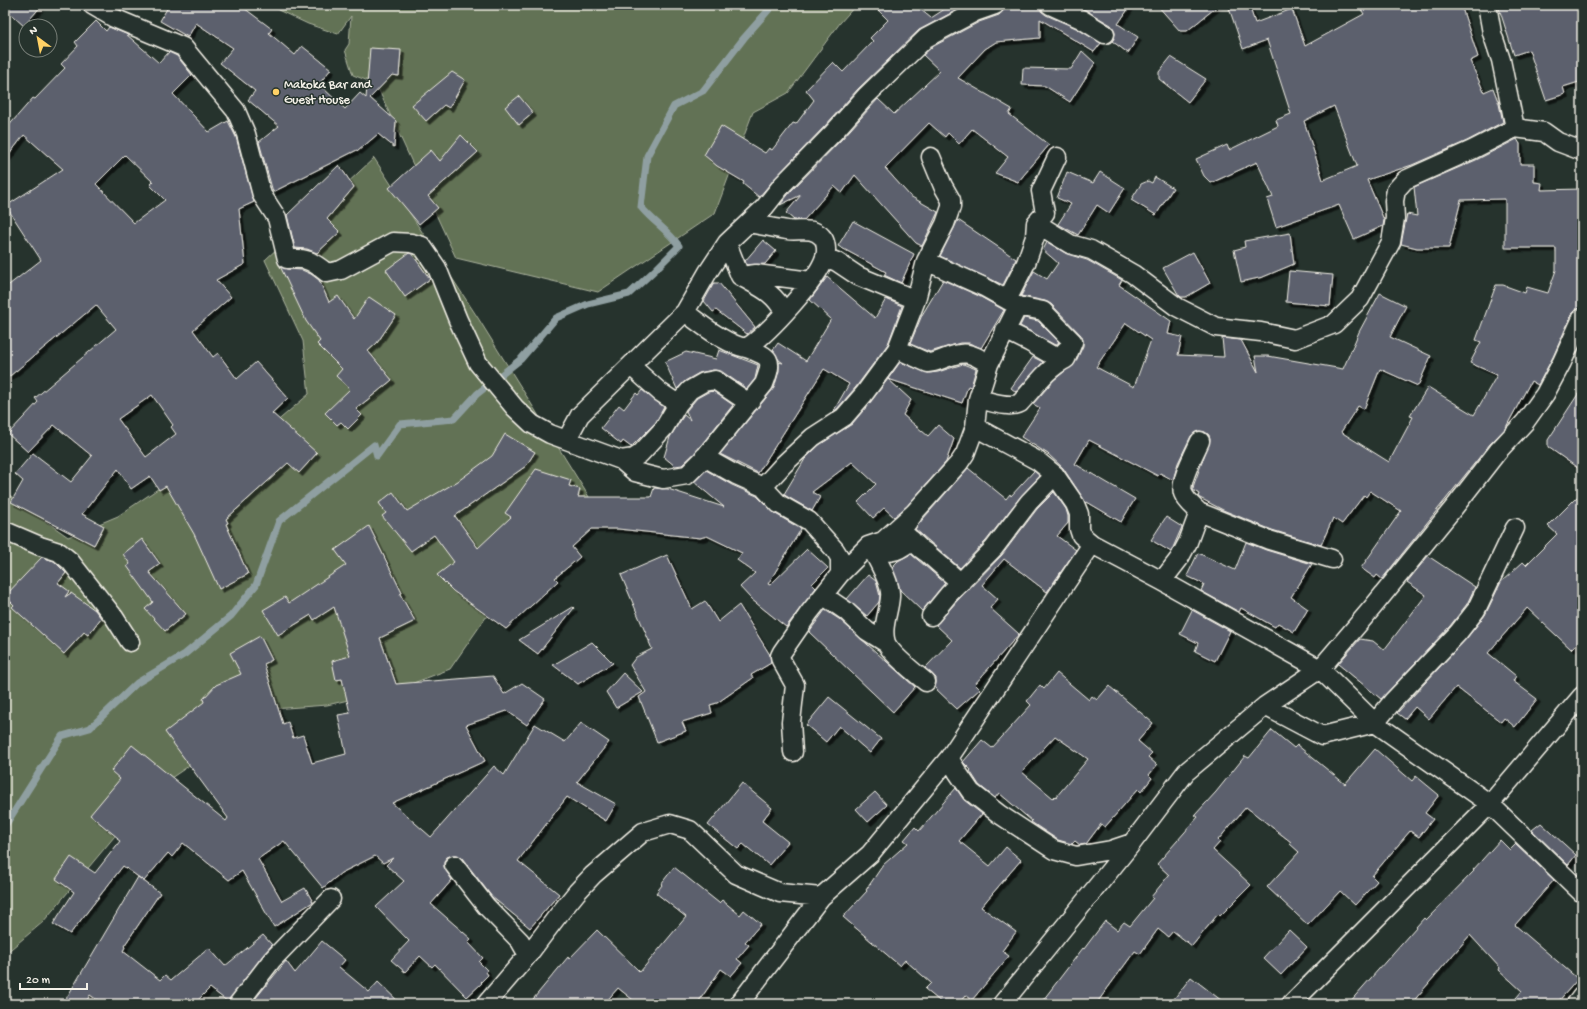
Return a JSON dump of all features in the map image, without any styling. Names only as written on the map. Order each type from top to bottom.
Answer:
[{"type":"street","points":[[92,5],[114,18],[183,46],[236,111],[246,134],[262,195],[277,218],[287,259],[303,258],[327,273],[341,270],[393,242],[411,243],[422,246],[437,268],[458,320],[478,363],[515,408],[532,424],[550,434],[621,460],[635,472],[663,479],[679,478],[687,475],[704,457],[764,384],[770,365],[764,355],[746,348],[738,347],[704,327],[685,312]]},
{"type":"street","points":[[567,439],[580,415],[685,312],[727,243],[764,208],[783,184],[833,133],[866,96],[926,38],[973,8],[995,5]]},
{"type":"street","points":[[1050,5],[1081,19],[1105,34]]},
{"type":"street","points":[[1487,5],[1492,33],[1501,60],[1515,128]]},
{"type":"street","points":[[1036,223],[1070,244],[1092,250],[1133,274],[1177,307],[1216,327],[1261,332],[1295,339],[1334,324],[1360,299],[1391,242],[1395,218],[1394,201],[1396,190],[1405,180],[1472,150],[1515,128],[1544,132],[1558,142],[1582,151]]},
{"type":"street","points":[[762,487],[813,437],[844,417],[864,394],[897,349],[916,300],[926,261],[945,224],[951,207],[951,200],[943,186],[931,157]]},
{"type":"street","points":[[961,583],[921,549],[903,531],[904,527],[914,513],[959,463],[965,454],[975,427],[978,399],[989,364],[1005,330],[1012,303],[1035,237],[1036,223],[1045,212],[1041,191],[1057,157]]},
{"type":"street","points":[[746,348],[779,320],[811,281],[825,257],[826,249],[824,239],[821,235],[805,229],[788,230],[748,223]]},
{"type":"street","points":[[727,243],[740,276],[770,293],[779,303],[790,306]]},
{"type":"street","points":[[825,257],[837,262],[858,276],[916,300]]},
{"type":"street","points":[[926,261],[965,278],[1012,303],[1043,311],[1073,342]]},
{"type":"street","points":[[740,276],[756,274],[811,281]]},
{"type":"street","points":[[784,277],[790,306]]},
{"type":"street","points":[[1002,1004],[1132,843],[1186,772],[1265,706],[1320,669],[1397,578],[1498,451],[1525,422],[1545,394],[1562,362],[1582,318]]},
{"type":"street","points":[[1005,330],[1053,356],[1058,357],[1065,353],[1073,342]]},
{"type":"street","points":[[978,399],[1009,405],[1020,403],[1047,373],[1058,363],[1066,359],[1073,342]]},
{"type":"street","points":[[897,349],[928,363],[932,363],[955,354],[963,353],[972,354],[989,364]]},
{"type":"street","points":[[631,366],[660,392],[678,404]]},
{"type":"street","points":[[621,460],[634,458],[640,454],[664,428],[678,404],[690,390],[704,382],[715,380],[749,403]]},
{"type":"street","points":[[975,427],[1038,461],[1055,475],[1075,504],[1079,514],[1079,529],[1081,535],[1092,544],[1162,581],[1320,669],[1374,723],[1490,804],[1582,893]]},
{"type":"street","points":[[1200,442],[1183,483],[1182,492],[1187,501],[1199,512],[1269,540],[1332,559]]},
{"type":"street","points":[[704,457],[736,475],[762,487],[779,504],[809,521],[831,544],[840,558],[840,574]]},
{"type":"street","points":[[931,616],[949,594],[994,548],[1029,502],[1055,475]]},
{"type":"street","points":[[1162,581],[1179,559],[1188,542],[1199,512]]},
{"type":"street","points":[[793,752],[791,722],[796,685],[780,656],[809,613],[840,574],[869,546],[883,540],[914,513]]},
{"type":"street","points":[[1265,706],[1322,736],[1374,723],[1393,700],[1458,632],[1476,610],[1515,528]]},
{"type":"street","points":[[5,531],[58,552],[70,562],[114,617],[130,642]]},
{"type":"street","points":[[869,546],[882,552],[894,552],[904,547],[912,540]]},
{"type":"street","points":[[739,1004],[821,897],[870,854],[949,758],[1092,544]]},
{"type":"street","points":[[869,546],[885,574],[891,596],[886,618],[886,643]]},
{"type":"street","points":[[824,596],[846,610],[867,631],[886,643],[893,652],[926,682]]},
{"type":"street","points":[[1291,1004],[1490,804],[1582,696]]},
{"type":"street","points":[[949,758],[972,792],[999,814],[1054,850],[1076,856],[1111,850],[1132,843]]},
{"type":"street","points":[[486,1004],[528,955],[556,918],[593,876],[643,832],[670,824],[690,830],[736,874],[780,893],[821,897]]},
{"type":"street","points":[[454,865],[486,906],[520,940],[528,955]]},
{"type":"street","points":[[238,1004],[272,960],[331,899]]},
{"type":"street","points":[[1576,1004],[1582,996]]},
{"type":"green space","points":[[278,5],[856,5],[840,23],[788,93],[753,112],[715,213],[598,292],[456,258],[376,84],[353,75],[345,50],[349,44],[351,16],[338,34],[308,24],[278,10]]},
{"type":"green space","points":[[374,158],[478,318],[594,505],[546,531],[450,669],[403,687],[327,705],[273,709],[171,778],[145,800],[43,922],[5,954],[5,492],[68,537],[118,516],[202,459],[267,430],[309,394],[303,341],[265,260]]},
{"type":"building","points":[[5,5],[42,5],[31,18],[18,18],[18,21],[5,9]]},
{"type":"building","points":[[169,5],[240,5],[272,29],[269,33],[295,55],[302,46],[331,69],[319,84],[345,109],[360,93],[366,98],[370,48],[401,50],[399,76],[392,75],[370,98],[396,121],[394,147],[378,134],[358,151],[357,150],[273,192],[259,142],[279,126],[248,100],[255,91],[220,63],[233,48],[196,23],[188,37],[160,21]]},
{"type":"building","points":[[873,5],[915,5],[931,18],[951,5],[955,11],[919,30],[858,89],[759,197],[743,184],[744,182],[717,166],[704,155],[721,126],[765,153],[769,148],[772,150],[793,123],[796,124],[814,100],[806,90],[833,62],[843,72],[873,41],[870,38],[888,20]]},
{"type":"building","points":[[1018,5],[1040,5],[1041,11],[1046,15],[1076,28],[1101,43],[1094,52],[1040,19],[1040,38],[996,42],[985,49],[958,78],[1012,109],[1009,114],[1049,145],[1018,182],[995,173],[1008,157],[972,129],[959,144],[948,133],[945,137],[929,123],[885,168],[910,196],[938,212],[922,246],[916,243],[855,175],[842,193],[834,186],[804,220],[794,220],[786,213],[801,195],[780,205],[791,191],[841,140],[878,99],[894,114],[940,71],[923,55],[932,47],[979,22],[999,15],[1005,9],[1021,7]]},
{"type":"building","points":[[1076,5],[1131,5],[1118,24],[1138,37],[1128,53],[1112,41],[1115,34],[1111,25]]},
{"type":"building","points":[[1157,5],[1219,5],[1187,31],[1180,31]]},
{"type":"building","points":[[1228,5],[1249,5],[1255,23],[1292,9],[1305,46],[1364,14],[1358,5],[1461,5],[1478,57],[1470,61],[1484,92],[1493,88],[1499,104],[1503,122],[1467,141],[1412,165],[1367,180],[1384,220],[1383,226],[1354,239],[1339,205],[1276,227],[1267,199],[1273,197],[1257,162],[1211,183],[1204,176],[1196,159],[1227,145],[1229,150],[1278,126],[1276,120],[1291,114],[1267,40],[1243,49]],"holes":[[[1334,106],[1357,166],[1323,180],[1304,121]]]},
{"type":"building","points":[[1498,5],[1582,5],[1582,81],[1563,87],[1565,94],[1546,100],[1529,50],[1514,55]]},
{"type":"building","points":[[96,21],[106,31],[109,27],[126,34],[159,63],[169,52],[177,56],[192,75],[173,94],[209,132],[228,121],[236,137],[254,202],[239,209],[245,264],[216,280],[231,297],[193,330],[213,357],[218,353],[237,379],[256,362],[288,398],[272,413],[317,453],[299,473],[288,463],[226,519],[228,523],[226,524],[248,574],[219,589],[194,534],[166,486],[159,490],[150,476],[131,489],[118,469],[82,514],[104,526],[94,545],[11,502],[23,481],[15,474],[33,453],[71,482],[92,456],[54,425],[28,452],[8,434],[38,402],[35,398],[116,329],[96,305],[5,380],[5,288],[41,260],[6,206],[63,169],[24,135],[5,160],[5,130],[33,98],[35,99],[65,68],[61,64],[78,46],[75,42]],"holes":[[[125,155],[153,182],[150,185],[165,200],[134,223],[96,184]],[[152,395],[173,425],[171,427],[176,434],[146,457],[118,419]]]},
{"type":"building","points":[[1082,51],[1095,63],[1070,102],[1045,86],[1022,85],[1023,68],[1071,69]]},
{"type":"building","points":[[1171,57],[1206,79],[1188,102],[1159,79],[1159,72]]},
{"type":"building","points":[[452,72],[465,80],[449,108],[444,105],[426,121],[412,105]]},
{"type":"building","points":[[519,96],[533,113],[519,125],[505,107]]},
{"type":"building","points":[[461,135],[478,152],[428,196],[438,208],[419,224],[389,188],[431,150],[440,161]]},
{"type":"building","points":[[1517,139],[1520,144],[1520,164],[1534,164],[1534,182],[1542,183],[1541,190],[1582,189],[1582,302],[1580,308],[1572,314],[1553,357],[1538,385],[1531,381],[1505,429],[1490,444],[1382,579],[1377,575],[1375,578],[1361,568],[1401,511],[1370,491],[1366,497],[1364,495],[1342,524],[1333,518],[1321,545],[1272,530],[1223,510],[1198,497],[1199,494],[1193,490],[1194,484],[1210,440],[1209,435],[1205,432],[1199,431],[1191,436],[1178,463],[1173,480],[1160,473],[1158,476],[1089,440],[1075,464],[1135,499],[1121,522],[1087,502],[1086,503],[1063,468],[1048,454],[1021,437],[1040,408],[1033,404],[1054,380],[1075,363],[1083,346],[1081,335],[1051,304],[1045,301],[1021,296],[1034,271],[1047,279],[1058,263],[1043,250],[1047,242],[1067,254],[1087,260],[1122,280],[1119,285],[1171,321],[1168,334],[1182,337],[1178,355],[1224,357],[1222,338],[1241,340],[1258,372],[1255,356],[1268,356],[1343,369],[1359,332],[1380,293],[1406,306],[1390,337],[1431,356],[1418,386],[1380,369],[1364,409],[1358,406],[1341,432],[1389,462],[1413,417],[1410,416],[1428,387],[1474,415],[1497,375],[1470,363],[1481,342],[1476,340],[1496,285],[1503,285],[1525,293],[1527,287],[1548,293],[1556,270],[1556,248],[1505,248],[1505,199],[1461,200],[1449,248],[1417,248],[1401,244],[1407,214],[1417,216],[1414,187],[1476,160]],"holes":[[[1126,323],[1151,340],[1134,387],[1096,367]]]},
{"type":"building","points":[[339,165],[354,187],[327,219],[340,232],[317,253],[307,249],[295,248],[287,215]]},
{"type":"building","points":[[1067,172],[1093,183],[1100,172],[1125,188],[1109,213],[1097,205],[1078,235],[1058,224],[1071,204],[1057,198]]},
{"type":"building","points":[[1155,177],[1173,188],[1156,215],[1131,200],[1141,184],[1148,181],[1152,183]]},
{"type":"building","points":[[958,220],[1016,259],[1003,285],[940,256]]},
{"type":"building","points":[[853,221],[914,254],[901,283],[884,275],[886,272],[838,246]]},
{"type":"building","points":[[1290,233],[1294,264],[1263,277],[1241,282],[1234,250],[1245,247],[1244,241]]},
{"type":"building","points":[[763,240],[776,251],[765,264],[747,265],[745,261]]},
{"type":"building","points":[[1193,252],[1210,283],[1186,297],[1181,297],[1163,268]]},
{"type":"building","points":[[409,253],[412,254],[430,279],[405,297],[386,270]]},
{"type":"building","points":[[280,266],[287,269],[302,270],[311,274],[319,280],[329,302],[338,296],[354,319],[369,297],[396,315],[377,343],[368,351],[392,380],[356,409],[362,415],[348,429],[341,422],[337,425],[325,413],[350,389],[336,376],[342,369],[317,344],[320,341],[306,321]]},
{"type":"building","points":[[1289,271],[1333,275],[1330,306],[1286,302]]},
{"type":"building","points":[[827,277],[875,318],[886,299],[902,306],[888,344],[856,387],[833,412],[849,384],[824,369],[758,473],[720,454],[774,388],[779,371],[779,362],[783,363],[779,360],[773,350],[778,343],[806,361],[831,319],[810,300]]},
{"type":"building","points":[[943,280],[979,296],[1004,310],[981,348],[969,343],[960,343],[930,352],[910,344],[922,315]]},
{"type":"building","points":[[714,283],[719,283],[755,327],[747,334],[716,310],[713,312],[704,301]]},
{"type":"building","points":[[1024,318],[1038,321],[1059,342],[1055,345],[1020,326]]},
{"type":"building","points":[[719,350],[758,365],[755,379],[747,389],[721,371],[713,370],[699,373],[685,381],[677,389],[665,362],[686,352],[716,359]]},
{"type":"building","points":[[1033,357],[1043,362],[1016,392],[1011,388]]},
{"type":"building","points":[[900,362],[928,373],[938,372],[963,364],[976,369],[971,387],[968,386],[962,403],[888,379]]},
{"type":"building","points":[[888,379],[911,400],[903,415],[928,436],[938,425],[954,439],[946,462],[907,506],[894,517],[884,508],[873,518],[858,502],[876,484],[852,462],[812,492],[820,497],[812,511],[786,496],[784,494],[805,459],[819,445],[852,424]]},
{"type":"building","points":[[1582,388],[1582,471],[1548,447],[1548,440]]},
{"type":"building","points":[[642,390],[664,407],[656,422],[631,447],[623,441],[621,444],[601,428],[619,405],[624,409],[636,393],[638,395]]},
{"type":"building","points":[[713,391],[733,405],[695,453],[682,465],[675,466],[664,457],[670,437],[684,415],[690,420],[686,411],[697,398]]},
{"type":"building","points":[[505,434],[535,452],[526,466],[455,516],[478,548],[511,517],[505,513],[536,469],[571,480],[569,486],[580,489],[578,497],[651,497],[654,488],[668,489],[724,507],[694,482],[706,470],[732,485],[757,496],[774,513],[801,529],[768,584],[770,585],[807,549],[828,568],[812,584],[816,588],[786,627],[751,599],[740,587],[755,573],[737,560],[742,553],[707,536],[700,538],[618,529],[592,529],[572,547],[580,557],[555,578],[558,581],[506,629],[453,591],[437,575],[454,562],[434,535],[411,551],[382,516],[386,513],[379,503],[393,492],[407,511],[458,481],[492,456]]},
{"type":"building","points":[[968,468],[1006,499],[1010,494],[1011,496],[1034,471],[1040,476],[1021,496],[986,541],[960,568],[915,529]]},
{"type":"building","points":[[1054,492],[1066,509],[1068,516],[1068,523],[1057,536],[1076,550],[1047,592],[1004,559],[982,585],[998,599],[990,608],[1019,634],[975,684],[980,689],[957,709],[935,688],[936,678],[925,668],[952,640],[936,625],[1002,555],[1037,509]]},
{"type":"building","points":[[1582,492],[1582,638],[1571,649],[1527,608],[1488,653],[1516,676],[1513,681],[1537,699],[1515,727],[1504,718],[1501,722],[1456,687],[1429,719],[1415,707],[1405,719],[1397,713],[1466,639],[1485,615],[1501,582],[1523,562],[1526,565],[1557,534],[1548,526]]},
{"type":"building","points":[[1166,517],[1182,527],[1171,552],[1151,540]]},
{"type":"building","points":[[369,526],[402,593],[400,594],[415,621],[380,638],[396,684],[493,676],[504,694],[522,683],[545,699],[527,725],[507,711],[466,725],[485,761],[392,803],[431,837],[494,766],[504,775],[535,724],[565,742],[581,723],[609,742],[577,782],[616,804],[606,821],[567,797],[518,861],[559,894],[530,928],[492,897],[462,858],[458,855],[447,857],[444,861],[444,867],[452,880],[431,904],[471,939],[468,942],[483,958],[479,962],[487,970],[486,972],[488,975],[467,997],[435,964],[432,967],[420,956],[405,972],[391,960],[409,941],[376,907],[404,881],[386,865],[393,858],[383,863],[375,856],[341,873],[323,888],[284,841],[258,859],[282,901],[305,888],[313,902],[274,927],[242,871],[229,880],[183,843],[172,857],[168,853],[144,881],[123,866],[70,934],[53,924],[74,892],[56,879],[71,857],[95,873],[120,841],[90,815],[120,779],[111,771],[132,745],[226,821],[228,818],[165,732],[204,702],[203,699],[216,685],[241,674],[230,653],[260,636],[272,660],[264,664],[283,724],[288,722],[293,738],[303,735],[312,763],[346,754],[338,715],[350,713],[342,679],[336,680],[332,661],[350,656],[334,607],[314,620],[311,615],[278,635],[263,610],[285,597],[289,603],[346,565],[335,550]]},
{"type":"building","points":[[142,539],[160,564],[149,572],[186,614],[165,631],[145,609],[153,602],[127,566],[130,564],[123,554]]},
{"type":"building","points":[[1246,542],[1266,550],[1312,564],[1291,597],[1308,609],[1294,632],[1278,623],[1275,627],[1241,608],[1239,612],[1201,591],[1204,584],[1187,576],[1198,553],[1235,570]]},
{"type":"building","points":[[911,554],[945,583],[922,611],[900,590],[892,567],[898,561]]},
{"type":"building","points":[[667,555],[692,609],[705,601],[718,622],[739,605],[770,655],[771,663],[751,675],[753,678],[717,703],[710,705],[712,713],[682,722],[686,731],[657,742],[639,697],[646,692],[630,665],[636,657],[652,649],[649,642],[650,640],[649,641],[621,575]]},
{"type":"building","points":[[1428,556],[1475,587],[1467,604],[1450,626],[1381,699],[1338,664],[1360,639],[1373,641],[1384,650],[1426,595],[1407,582]]},
{"type":"building","points":[[42,557],[54,561],[66,573],[58,583],[69,591],[65,597],[71,593],[95,610],[101,618],[88,635],[84,632],[64,654],[12,607],[14,605],[5,596]]},
{"type":"building","points":[[868,575],[876,581],[880,596],[879,602],[867,616],[847,599]]},
{"type":"building","points":[[573,607],[574,608],[538,654],[519,640]]},
{"type":"building","points":[[825,610],[839,619],[915,687],[893,712],[809,632]]},
{"type":"building","points":[[1192,610],[1230,631],[1215,661],[1195,651],[1198,643],[1180,634]]},
{"type":"building","points":[[592,642],[613,663],[578,684],[553,665]]},
{"type":"building","points":[[623,673],[643,692],[616,708],[606,692]]},
{"type":"building","points":[[1057,673],[1089,700],[1092,696],[1097,700],[1109,686],[1153,723],[1138,741],[1152,753],[1148,757],[1157,765],[1149,775],[1152,778],[1141,792],[1138,789],[1105,827],[1101,824],[1086,844],[1080,845],[1075,841],[1072,844],[1058,840],[1031,822],[1032,821],[999,793],[995,798],[979,785],[970,771],[971,770],[963,762],[982,740],[992,748],[1031,705],[1027,701],[1040,685],[1044,689]],"holes":[[[1055,736],[1088,759],[1056,797],[1055,796],[1053,798],[1022,772]]]},
{"type":"building","points":[[829,697],[881,739],[870,753],[839,726],[826,742],[806,725]]},
{"type":"building","points":[[1272,730],[1294,748],[1297,745],[1345,784],[1375,749],[1412,781],[1416,776],[1439,795],[1425,813],[1433,819],[1419,837],[1410,831],[1372,876],[1377,881],[1355,905],[1340,891],[1308,925],[1267,887],[1299,852],[1290,844],[1291,842],[1246,807],[1218,840],[1220,842],[1213,850],[1251,885],[1220,916],[1218,914],[1192,946],[1173,931],[1168,937],[1158,929],[1140,954],[1135,951],[1096,1004],[1040,1004],[1105,921],[1117,930],[1124,922],[1130,926],[1153,898],[1151,897],[1169,875],[1157,864],[1198,817],[1195,815],[1245,756],[1249,758]]},
{"type":"building","points":[[742,783],[772,808],[762,821],[788,842],[769,865],[743,844],[738,849],[708,825]]},
{"type":"building","points":[[956,788],[964,800],[982,814],[959,841],[990,866],[1006,847],[1021,860],[981,907],[1016,932],[1002,951],[1009,956],[972,1000],[966,995],[958,1004],[943,1004],[925,989],[931,983],[905,960],[900,966],[843,917],[867,891],[866,890],[883,865],[908,843],[904,840],[915,827],[919,831]]},
{"type":"building","points":[[875,792],[887,805],[868,822],[856,809]]},
{"type":"building","points":[[1541,823],[1576,855],[1568,865],[1532,830]]},
{"type":"building","points":[[1500,840],[1510,850],[1516,844],[1554,880],[1515,925],[1578,979],[1556,1004],[1511,1004],[1522,991],[1499,970],[1500,968],[1470,935],[1411,1004],[1348,1004],[1424,918],[1426,920],[1474,871],[1473,870]]},
{"type":"building","points":[[674,867],[719,903],[722,900],[740,915],[744,910],[761,924],[745,942],[749,945],[737,959],[742,963],[731,976],[721,969],[697,1004],[638,1004],[618,988],[604,1004],[529,1004],[568,957],[569,959],[597,930],[640,972],[686,917],[656,893]]},
{"type":"building","points":[[138,877],[160,893],[124,946],[123,951],[160,980],[165,975],[171,980],[209,948],[225,966],[263,935],[272,945],[228,1002],[210,988],[194,1004],[103,1004],[90,995],[85,1004],[63,1004]]},
{"type":"building","points":[[1289,930],[1307,947],[1281,975],[1263,958]]},
{"type":"building","points":[[322,941],[345,960],[339,967],[369,992],[378,982],[401,1004],[251,1004],[286,961],[295,973]]},
{"type":"building","points":[[1191,977],[1226,1004],[1170,1004]]},
{"type":"waterway","points":[[5,826],[62,736],[90,728],[137,683],[185,654],[231,616],[256,585],[279,521],[374,445],[377,456],[400,424],[454,419],[477,394],[521,359],[556,318],[588,304],[629,294],[679,246],[641,207],[647,156],[674,106],[703,91],[744,38],[773,5]]},
{"type":"place","name":"Makoka Bar and Guest House","points":[[276,92]]}]
